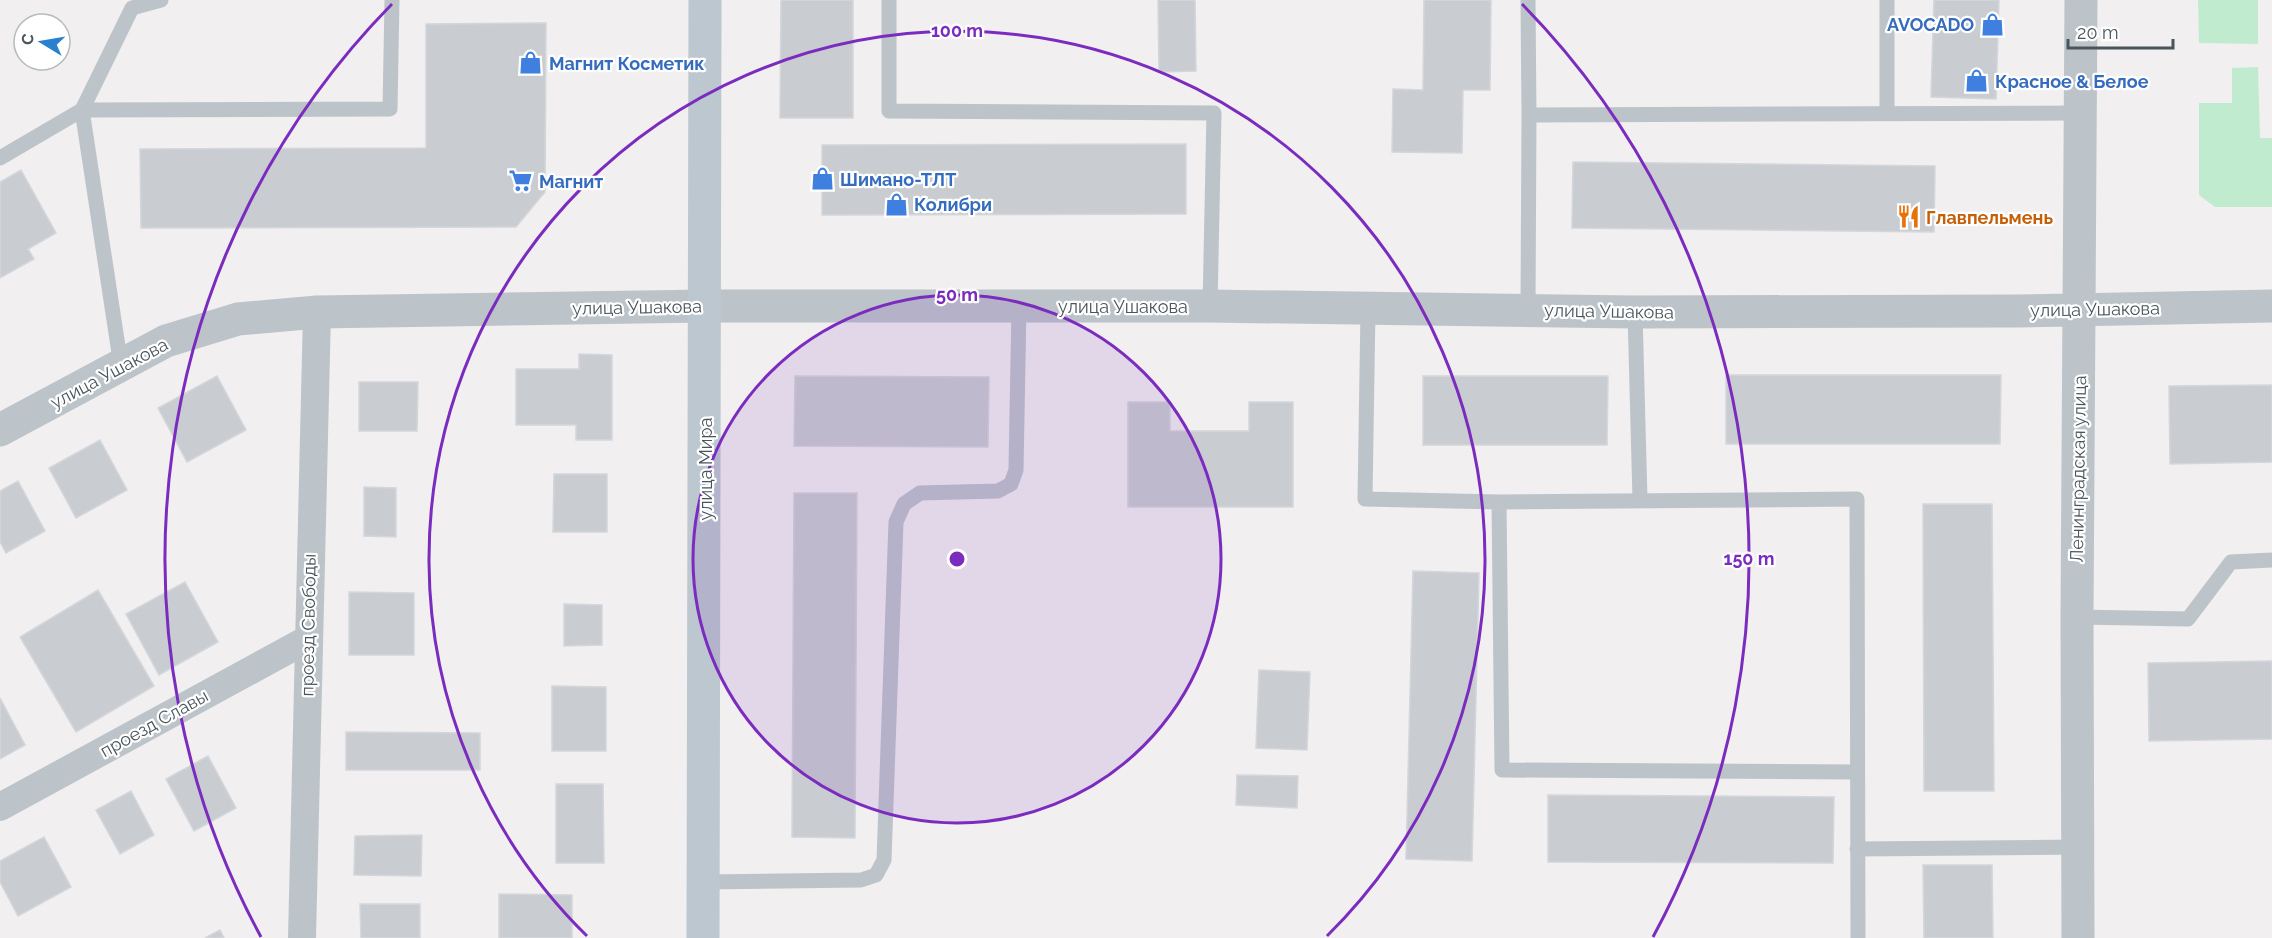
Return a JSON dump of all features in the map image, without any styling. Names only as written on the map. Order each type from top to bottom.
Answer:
[{"type":"main road","name":"улица Мира","points":[[703,938],[705,0]]},
{"type":"street","name":"Ленинградская улица","points":[[2078,938],[2077,617],[2081,0]]},
{"type":"street","name":"улица Ушакова","points":[[0,430],[165,341],[238,319],[317,312],[705,306],[1210,306],[1635,312],[2272,306]]},
{"type":"street","name":"проезд Свободы","points":[[302,938],[317,312]]},
{"type":"street","name":"проезд Славы","points":[[0,807],[308,639]]},
{"type":"lane","points":[[121,366],[82,111],[132,8],[161,0]]},
{"type":"lane","points":[[2,152],[82,111],[390,109],[392,0]]},
{"type":"lane","points":[[889,0],[890,111],[1214,113],[1210,306]]},
{"type":"lane","points":[[1528,0],[1528,310]]},
{"type":"lane","points":[[1887,0],[1887,113]]},
{"type":"lane","points":[[1529,115],[2080,113]]},
{"type":"lane","points":[[703,882],[861,880],[876,875],[884,860],[896,522],[904,504],[921,494],[998,491],[1011,484],[1016,470],[1019,306]]},
{"type":"lane","points":[[1368,308],[1365,499],[1499,502],[1857,499],[1858,938]]},
{"type":"lane","points":[[1635,312],[1640,500]]},
{"type":"lane","points":[[1499,502],[1502,770],[1857,772]]},
{"type":"lane","points":[[2077,617],[2188,620],[2231,562],[2272,560]]},
{"type":"lane","points":[[1857,849],[2078,847]]},
{"type":"green space","points":[[2198,0],[2258,0],[2258,44],[2199,43]]},
{"type":"green space","points":[[2258,67],[2260,138],[2272,138],[2272,207],[2215,207],[2199,195],[2199,103],[2232,103],[2232,68]]},
{"type":"building","points":[[781,0],[853,0],[853,118],[780,118]]},
{"type":"building","points":[[1158,0],[1195,0],[1196,71],[1159,72]]},
{"type":"building","points":[[1424,0],[1491,0],[1490,90],[1463,90],[1462,153],[1392,152],[1393,89],[1423,90]]},
{"type":"building","points":[[1934,0],[1999,0],[1996,99],[1931,97]]},
{"type":"building","points":[[546,23],[545,192],[516,227],[141,228],[140,149],[426,148],[426,24]]},
{"type":"building","points":[[1186,144],[1186,214],[822,215],[822,145]]},
{"type":"building","points":[[1573,162],[1935,166],[1934,232],[1572,228]]},
{"type":"building","points":[[21,170],[56,233],[28,249],[34,259],[0,278],[0,182]]},
{"type":"building","points":[[579,354],[612,355],[612,440],[576,440],[576,425],[516,425],[516,369],[579,369]]},
{"type":"building","points":[[1726,375],[2001,375],[2000,444],[1726,444]]},
{"type":"building","points":[[217,376],[246,430],[187,462],[158,408]]},
{"type":"building","points":[[795,376],[989,377],[988,447],[794,446]]},
{"type":"building","points":[[1423,376],[1608,376],[1607,445],[1423,445]]},
{"type":"building","points":[[359,382],[418,382],[417,431],[359,431]]},
{"type":"building","points":[[2272,385],[2272,462],[2170,464],[2169,386]]},
{"type":"building","points":[[1128,402],[1170,402],[1170,431],[1249,431],[1249,402],[1293,402],[1293,507],[1128,507]]},
{"type":"building","points":[[100,440],[127,490],[76,518],[49,468]]},
{"type":"building","points":[[554,474],[607,474],[607,532],[553,532]]},
{"type":"building","points":[[18,481],[45,531],[6,553],[0,542],[0,491]]},
{"type":"building","points":[[364,487],[396,488],[396,537],[364,536]]},
{"type":"building","points":[[794,493],[857,493],[855,838],[792,837]]},
{"type":"building","points":[[1923,504],[1992,504],[1994,791],[1924,791]]},
{"type":"building","points":[[1413,571],[1479,573],[1472,861],[1406,859]]},
{"type":"building","points":[[185,582],[218,642],[159,675],[126,614]]},
{"type":"building","points":[[98,590],[154,686],[76,732],[20,637]]},
{"type":"building","points":[[349,592],[414,593],[414,655],[349,655]]},
{"type":"building","points":[[564,604],[602,605],[602,645],[564,646]]},
{"type":"building","points":[[2272,661],[2272,739],[2149,741],[2148,663]]},
{"type":"building","points":[[1259,670],[1310,672],[1307,750],[1256,748]]},
{"type":"building","points":[[552,686],[606,687],[606,751],[552,751]]},
{"type":"building","points":[[0,698],[25,745],[0,759]]},
{"type":"building","points":[[346,732],[480,733],[480,770],[346,770]]},
{"type":"building","points":[[208,756],[236,808],[194,831],[166,779]]},
{"type":"building","points":[[1237,775],[1298,776],[1297,808],[1236,805]]},
{"type":"building","points":[[556,784],[603,784],[604,863],[556,863]]},
{"type":"building","points":[[131,791],[154,835],[120,854],[96,810]]},
{"type":"building","points":[[1548,795],[1834,797],[1833,863],[1548,862]]},
{"type":"building","points":[[422,835],[421,876],[354,875],[355,836]]},
{"type":"building","points":[[44,837],[71,887],[18,916],[0,882],[0,861]]},
{"type":"building","points":[[1923,865],[1992,865],[1993,938],[1924,938]]},
{"type":"building","points":[[499,894],[572,895],[572,938],[499,938]]},
{"type":"building","points":[[360,904],[420,904],[420,938],[361,938]]},
{"type":"building","points":[[220,930],[224,938],[205,938]]},
{"type":"place","name":"AVOCADO","points":[[1992,24]]},
{"type":"place","name":"Магнит Косметик","points":[[531,63]]},
{"type":"place","name":"Красное & Белое","points":[[1977,81]]},
{"type":"place","name":"Шимано-ТЛТ","points":[[822,179]]},
{"type":"place","name":"Магнит","points":[[521,181]]},
{"type":"place","name":"Колибри","points":[[896,204]]},
{"type":"place","name":"Главпельмень","points":[[1908,217]]}]
